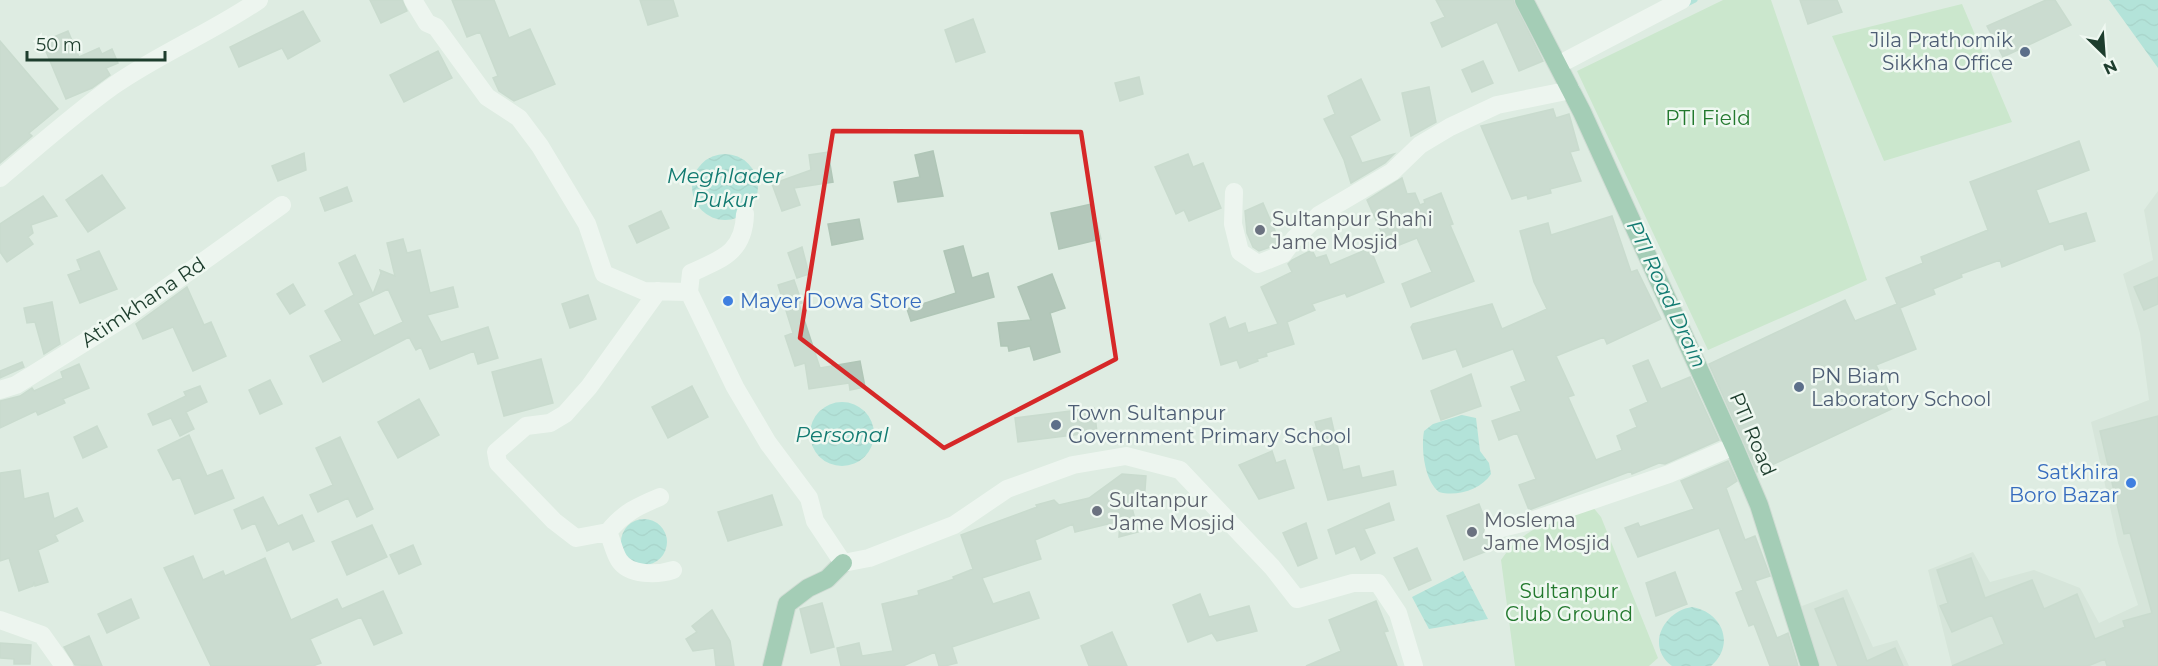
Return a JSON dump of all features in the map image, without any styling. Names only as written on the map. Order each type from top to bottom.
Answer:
[{"type":"main road","name":"PTI Road","points":[[1524,0],[1571,90],[1734,446],[1759,505],[1810,666]]},
{"type":"main road","points":[[772,666],[787,604],[808,588],[827,579],[843,563]]},
{"type":"street","points":[[0,178],[114,85],[232,19],[259,0]]},
{"type":"street","points":[[413,0],[427,23],[436,27],[487,97],[519,118],[540,146],[587,224],[604,274],[644,291],[689,292]]},
{"type":"street","points":[[1558,65],[1682,0]]},
{"type":"street","points":[[1234,192],[1233,224],[1240,252],[1258,264],[1270,261],[1283,254],[1295,238],[1319,215],[1392,172],[1420,145],[1450,127],[1497,105],[1571,90]]},
{"type":"street","points":[[533,149],[582,227],[599,276]]},
{"type":"street","name":"Atimkhana Rd","points":[[0,390],[16,385],[127,316],[282,205]]},
{"type":"street","points":[[745,214],[745,225],[730,255],[691,273],[689,292],[735,387],[768,443],[809,498],[815,521],[843,563],[870,558],[954,525],[1007,489],[1073,465],[1126,456],[1180,470],[1272,567],[1297,598],[1353,583],[1378,583],[1398,613],[1414,666]]},
{"type":"street","points":[[658,291],[589,387],[565,414],[550,423],[526,426],[496,452],[498,463],[554,521],[576,538],[608,532],[620,517],[635,507],[660,497]]},
{"type":"street","points":[[1494,530],[1534,520],[1669,474],[1734,446]]},
{"type":"street","points":[[608,532],[620,562],[633,570],[659,574],[673,570]]},
{"type":"street","points":[[0,620],[42,635],[64,666]]},
{"type":"highlighted area","points":[[833,131],[1081,132],[1116,359],[944,448],[800,338]]},
{"type":"shaded area","name":"Satkhira Boro Bazar","points":[[2158,191],[2158,666],[1952,666],[1928,570],[1973,552],[1990,582],[2034,570],[2080,588],[2099,623],[2138,605],[2118,543],[2091,422],[2149,400],[2140,333],[2123,274],[2153,260],[2144,210]]},
{"type":"shaded area","points":[[1847,589],[1873,647],[1897,640],[1909,666],[1814,666],[1802,606]]},
{"type":"green space","name":"PTI Field","points":[[1723,0],[1771,0],[1867,280],[1708,350],[1577,71]]},
{"type":"green space","points":[[1962,4],[2012,122],[1884,161],[1832,36]]},
{"type":"green space","name":"Sultanpur Club Ground","points":[[1592,506],[1601,517],[1658,658],[1649,666],[1515,666],[1501,560],[1510,548],[1530,532],[1553,520]]},
{"type":"water","points":[[2109,0],[2158,0],[2158,68]]},
{"type":"water","name":"Meghlader Pukur","points":[[725,154],[738,157],[748,164],[755,174],[758,187],[755,200],[748,210],[738,217],[725,220],[712,217],[702,210],[695,200],[692,187],[695,174],[702,164],[712,157]]},
{"type":"water","name":"Personal","points":[[842,402],[865,411],[874,434],[865,457],[842,466],[819,457],[810,434],[819,411]]},
{"type":"water","points":[[1462,415],[1476,418],[1480,451],[1489,463],[1491,474],[1487,480],[1468,491],[1453,494],[1439,492],[1427,472],[1423,446],[1424,431],[1433,424]]},
{"type":"water","points":[[644,519],[660,526],[667,542],[660,558],[644,565],[628,558],[621,542],[628,526]]},
{"type":"water","points":[[1463,571],[1488,619],[1429,629],[1412,597]]},
{"type":"water","points":[[1692,607],[1711,615],[1718,622],[1724,639],[1723,648],[1711,666],[1672,666],[1664,658],[1660,649],[1661,630],[1673,615]]},
{"type":"building","points":[[370,0],[402,0],[407,11],[381,23]]},
{"type":"building","points":[[452,0],[494,0],[509,38],[530,29],[555,84],[514,101],[499,91],[493,78],[498,76],[480,32],[467,37]]},
{"type":"building","points":[[640,0],[673,0],[678,16],[648,25]]},
{"type":"building","points":[[1436,0],[1513,0],[1543,61],[1519,71],[1497,22],[1442,47],[1431,23],[1445,17]]},
{"type":"building","points":[[1800,0],[1837,0],[1842,12],[1808,24]]},
{"type":"building","points":[[2046,0],[2055,0],[2071,25],[2003,57],[1987,26]]},
{"type":"building","points":[[303,11],[320,41],[288,59],[282,48],[239,67],[230,47]]},
{"type":"building","points":[[973,19],[985,52],[956,62],[945,30]]},
{"type":"building","points":[[68,31],[79,57],[99,48],[102,54],[112,49],[118,63],[106,68],[110,75],[92,88],[66,99],[42,42]]},
{"type":"building","points":[[0,41],[58,109],[29,133],[32,136],[0,163]]},
{"type":"building","points":[[438,51],[452,78],[404,102],[390,75]]},
{"type":"building","points":[[1483,61],[1493,83],[1472,92],[1462,70]]},
{"type":"building","points":[[1139,77],[1143,94],[1120,101],[1115,83]]},
{"type":"building","points":[[1361,79],[1380,120],[1350,136],[1362,163],[1394,154],[1385,163],[1351,183],[1344,160],[1324,119],[1335,114],[1328,96]]},
{"type":"building","points":[[1429,87],[1436,122],[1411,136],[1402,93]]},
{"type":"building","points":[[1553,109],[1556,118],[1569,114],[1579,150],[1570,152],[1581,181],[1550,189],[1551,193],[1528,199],[1527,195],[1512,199],[1481,126]]},
{"type":"building","points":[[2079,141],[2089,170],[2036,190],[2049,224],[2086,213],[2095,241],[2065,250],[2063,243],[2002,267],[2000,260],[1961,274],[1962,277],[1933,289],[1935,294],[1900,308],[1916,349],[1876,365],[1896,407],[1757,472],[1709,364],[1845,300],[1855,321],[1897,304],[1886,278],[1923,263],[1921,257],[1988,230],[1970,182]]},
{"type":"building","points":[[933,151],[943,196],[898,202],[894,182],[920,177],[915,155]]},
{"type":"building","points":[[828,152],[833,182],[794,188],[800,205],[782,211],[772,184],[811,170],[809,155]]},
{"type":"building","points":[[304,153],[306,170],[278,181],[272,166]]},
{"type":"building","points":[[1188,154],[1193,167],[1203,163],[1221,208],[1189,221],[1184,210],[1176,214],[1155,167]]},
{"type":"building","points":[[102,175],[125,208],[88,232],[66,200]]},
{"type":"building","points":[[1402,178],[1407,194],[1415,193],[1420,205],[1425,203],[1424,200],[1441,193],[1453,224],[1450,225],[1474,281],[1411,307],[1402,284],[1432,272],[1417,238],[1389,249],[1367,200]]},
{"type":"building","points":[[347,187],[352,201],[325,211],[320,198]]},
{"type":"building","points":[[43,196],[57,216],[31,225],[33,233],[28,237],[33,244],[7,262],[0,252],[0,224]]},
{"type":"building","name":"Sultanpur Shahi Jame Mosjid","points":[[1263,203],[1279,240],[1276,245],[1259,251],[1253,247],[1247,233],[1245,211]]},
{"type":"building","points":[[1092,204],[1101,239],[1059,249],[1051,213]]},
{"type":"building","points":[[661,211],[669,228],[637,243],[629,226]]},
{"type":"building","points":[[1612,216],[1631,272],[1637,270],[1661,319],[1607,344],[1604,337],[1556,356],[1574,395],[1568,397],[1596,460],[1622,450],[1617,436],[1637,427],[1630,410],[1648,402],[1633,366],[1648,360],[1661,389],[1690,377],[1719,440],[1665,464],[1659,463],[1632,474],[1631,471],[1529,510],[1519,485],[1536,479],[1517,433],[1499,440],[1492,421],[1521,411],[1511,387],[1526,381],[1513,349],[1463,367],[1456,349],[1423,359],[1411,327],[1413,324],[1492,304],[1502,329],[1547,309],[1534,282],[1520,231],[1548,223],[1551,235]]},
{"type":"building","points":[[859,219],[863,239],[832,245],[828,224]]},
{"type":"building","points":[[403,239],[407,253],[420,250],[430,293],[453,287],[458,307],[427,315],[441,342],[488,327],[498,358],[478,364],[474,351],[430,369],[421,347],[416,350],[409,337],[323,382],[310,356],[342,341],[325,311],[354,295],[339,263],[355,255],[373,294],[380,270],[395,276],[387,243]],"holes":[[[388,289],[403,322],[374,336],[358,303]]]},
{"type":"building","points":[[963,246],[972,278],[988,273],[994,297],[911,321],[907,309],[956,293],[944,251]]},
{"type":"building","points":[[802,247],[809,274],[797,278],[788,253]]},
{"type":"building","points":[[1370,248],[1384,282],[1347,297],[1345,293],[1312,304],[1315,310],[1287,322],[1294,344],[1266,353],[1267,356],[1240,368],[1237,360],[1221,365],[1210,324],[1225,317],[1229,329],[1245,323],[1248,333],[1278,324],[1261,287],[1292,272],[1288,264],[1292,260],[1312,250],[1316,258],[1326,255],[1330,265]]},
{"type":"building","points":[[99,251],[117,289],[80,303],[68,275],[81,270],[77,260]]},
{"type":"building","points":[[1052,274],[1065,308],[1050,313],[1060,352],[1034,360],[1030,346],[1009,351],[1008,346],[1001,346],[998,323],[1031,320],[1018,287]]},
{"type":"building","points":[[2158,277],[2158,304],[2144,310],[2134,287]]},
{"type":"building","points":[[794,280],[802,303],[799,304],[820,368],[860,361],[865,387],[850,390],[849,383],[809,389],[805,363],[795,366],[785,336],[793,333],[778,285]]},
{"type":"building","points":[[293,284],[305,305],[290,314],[277,294]]},
{"type":"building","points":[[187,287],[204,325],[211,322],[226,356],[193,371],[173,327],[143,339],[136,324]]},
{"type":"building","points":[[588,295],[596,319],[570,328],[562,304]]},
{"type":"building","points":[[52,302],[60,344],[44,354],[35,322],[27,323],[24,308]]},
{"type":"building","points":[[541,359],[553,403],[504,416],[492,372]]},
{"type":"building","points":[[22,362],[24,367],[0,378],[0,371]]},
{"type":"building","points":[[79,364],[89,388],[63,399],[65,403],[38,415],[36,411],[0,428],[0,401],[20,396],[32,388],[34,391],[63,378],[61,372]]},
{"type":"building","points":[[1471,374],[1481,406],[1441,420],[1431,391]]},
{"type":"building","points":[[270,380],[282,404],[260,414],[249,390]]},
{"type":"building","points":[[200,386],[207,402],[186,412],[194,429],[180,436],[171,418],[153,425],[148,414],[186,396],[184,392]]},
{"type":"building","points":[[692,386],[708,417],[668,438],[652,407]]},
{"type":"building","points":[[419,399],[439,435],[398,458],[378,422]]},
{"type":"building","name":"Town Sultanpur Government Primary School","points":[[1094,408],[1097,432],[1018,442],[1015,418]]},
{"type":"building","name":"Satkhira Boro Bazar","points":[[2158,416],[2158,666],[2107,666],[2105,659],[2088,666],[1952,666],[2004,644],[1992,615],[1952,632],[1940,606],[1948,603],[1937,570],[1971,558],[1985,598],[2032,580],[2044,609],[2077,594],[2095,639],[2125,627],[2123,621],[2152,613],[2130,533],[2124,534],[2100,431]]},
{"type":"building","points":[[1331,418],[1343,470],[1359,466],[1362,478],[1393,471],[1396,485],[1328,500],[1313,448],[1322,446],[1315,422]]},
{"type":"building","points":[[97,426],[107,447],[83,458],[74,437]]},
{"type":"building","points":[[189,435],[207,476],[222,470],[234,498],[195,514],[180,477],[173,480],[158,450]]},
{"type":"building","points":[[340,437],[373,509],[357,517],[348,498],[318,512],[310,495],[333,485],[316,448]]},
{"type":"building","points":[[1272,451],[1276,463],[1285,460],[1294,488],[1259,499],[1239,465]]},
{"type":"building","points":[[1728,461],[1737,481],[1726,488],[1745,540],[1755,536],[1770,576],[1755,581],[1777,638],[1788,633],[1798,666],[1770,666],[1754,624],[1749,626],[1736,593],[1743,590],[1719,528],[1638,557],[1625,528],[1638,523],[1640,527],[1694,509],[1681,481]]},
{"type":"building","points":[[20,470],[24,499],[48,493],[54,519],[77,508],[83,521],[55,535],[58,541],[38,550],[48,582],[35,586],[34,582],[33,586],[19,591],[9,558],[0,561],[0,473]]},
{"type":"building","points":[[1122,474],[1146,476],[1144,504],[1131,503],[1138,532],[1119,537],[1120,521],[1075,532],[1073,524],[1035,540],[1041,559],[982,578],[993,604],[1029,592],[1039,618],[952,647],[957,663],[945,666],[939,666],[935,652],[903,666],[841,666],[837,648],[859,643],[862,656],[893,651],[882,604],[919,595],[918,591],[954,579],[953,577],[973,569],[961,535],[1037,507],[1036,505],[1054,500],[1059,505],[1089,498]]},
{"type":"building","points":[[772,495],[782,525],[728,541],[718,512]]},
{"type":"building","points":[[263,497],[278,526],[302,515],[314,541],[293,550],[289,541],[267,551],[255,523],[242,529],[234,510]]},
{"type":"building","points":[[1389,503],[1394,520],[1364,529],[1375,553],[1361,560],[1355,546],[1336,554],[1328,530]]},
{"type":"building","name":"Moslema Jame Mosjid","points":[[1479,504],[1486,522],[1483,533],[1486,538],[1494,541],[1497,547],[1464,560],[1447,516]]},
{"type":"building","points":[[1306,523],[1317,558],[1298,566],[1283,533]]},
{"type":"building","points":[[372,525],[387,557],[347,575],[332,542]]},
{"type":"building","points":[[413,545],[421,564],[399,574],[390,555]]},
{"type":"building","points":[[1417,548],[1431,580],[1409,590],[1394,558]]},
{"type":"building","points":[[193,556],[203,580],[223,571],[225,576],[265,558],[291,620],[337,599],[342,609],[383,591],[402,633],[374,645],[361,617],[310,639],[321,663],[313,666],[211,666],[164,568]]},
{"type":"building","points":[[1675,572],[1687,604],[1656,616],[1646,583]]},
{"type":"building","points":[[1200,594],[1209,617],[1249,606],[1257,631],[1217,641],[1212,633],[1188,642],[1173,605]]},
{"type":"building","points":[[1843,598],[1867,661],[1895,648],[1903,666],[1838,666],[1815,609]]},
{"type":"building","points":[[131,599],[139,618],[107,633],[98,614]]},
{"type":"building","points":[[1376,601],[1388,631],[1384,632],[1397,666],[1306,666],[1341,651],[1329,620]]},
{"type":"building","points":[[822,603],[834,647],[811,653],[800,609]]},
{"type":"building","points":[[712,610],[730,641],[734,666],[716,666],[714,648],[693,651],[686,639],[697,632],[692,626]]},
{"type":"building","points":[[1112,632],[1127,666],[1089,666],[1081,646]]},
{"type":"building","points":[[89,636],[102,666],[75,665],[64,647]]},
{"type":"building","points":[[0,643],[31,645],[30,664],[14,664],[14,659],[0,658]]},
{"type":"waterway","name":"PTI Road Drain","points":[[1685,5],[1695,0]]},
{"type":"place","name":"Jila Prathomik Sikkha Office","points":[[2025,52]]},
{"type":"place","name":"Sultanpur Shahi Jame Mosjid","points":[[1260,230]]},
{"type":"place","name":"Mayer Dowa Store","points":[[728,301]]},
{"type":"place","name":"PN Biam Laboratory School","points":[[1799,387]]},
{"type":"place","name":"Town Sultanpur Government Primary School","points":[[1056,425]]},
{"type":"place","name":"Satkhira Boro Bazar","points":[[2131,483]]},
{"type":"place","name":"Sultanpur Jame Mosjid","points":[[1097,511]]},
{"type":"place","name":"Moslema Jame Mosjid","points":[[1472,532]]}]
